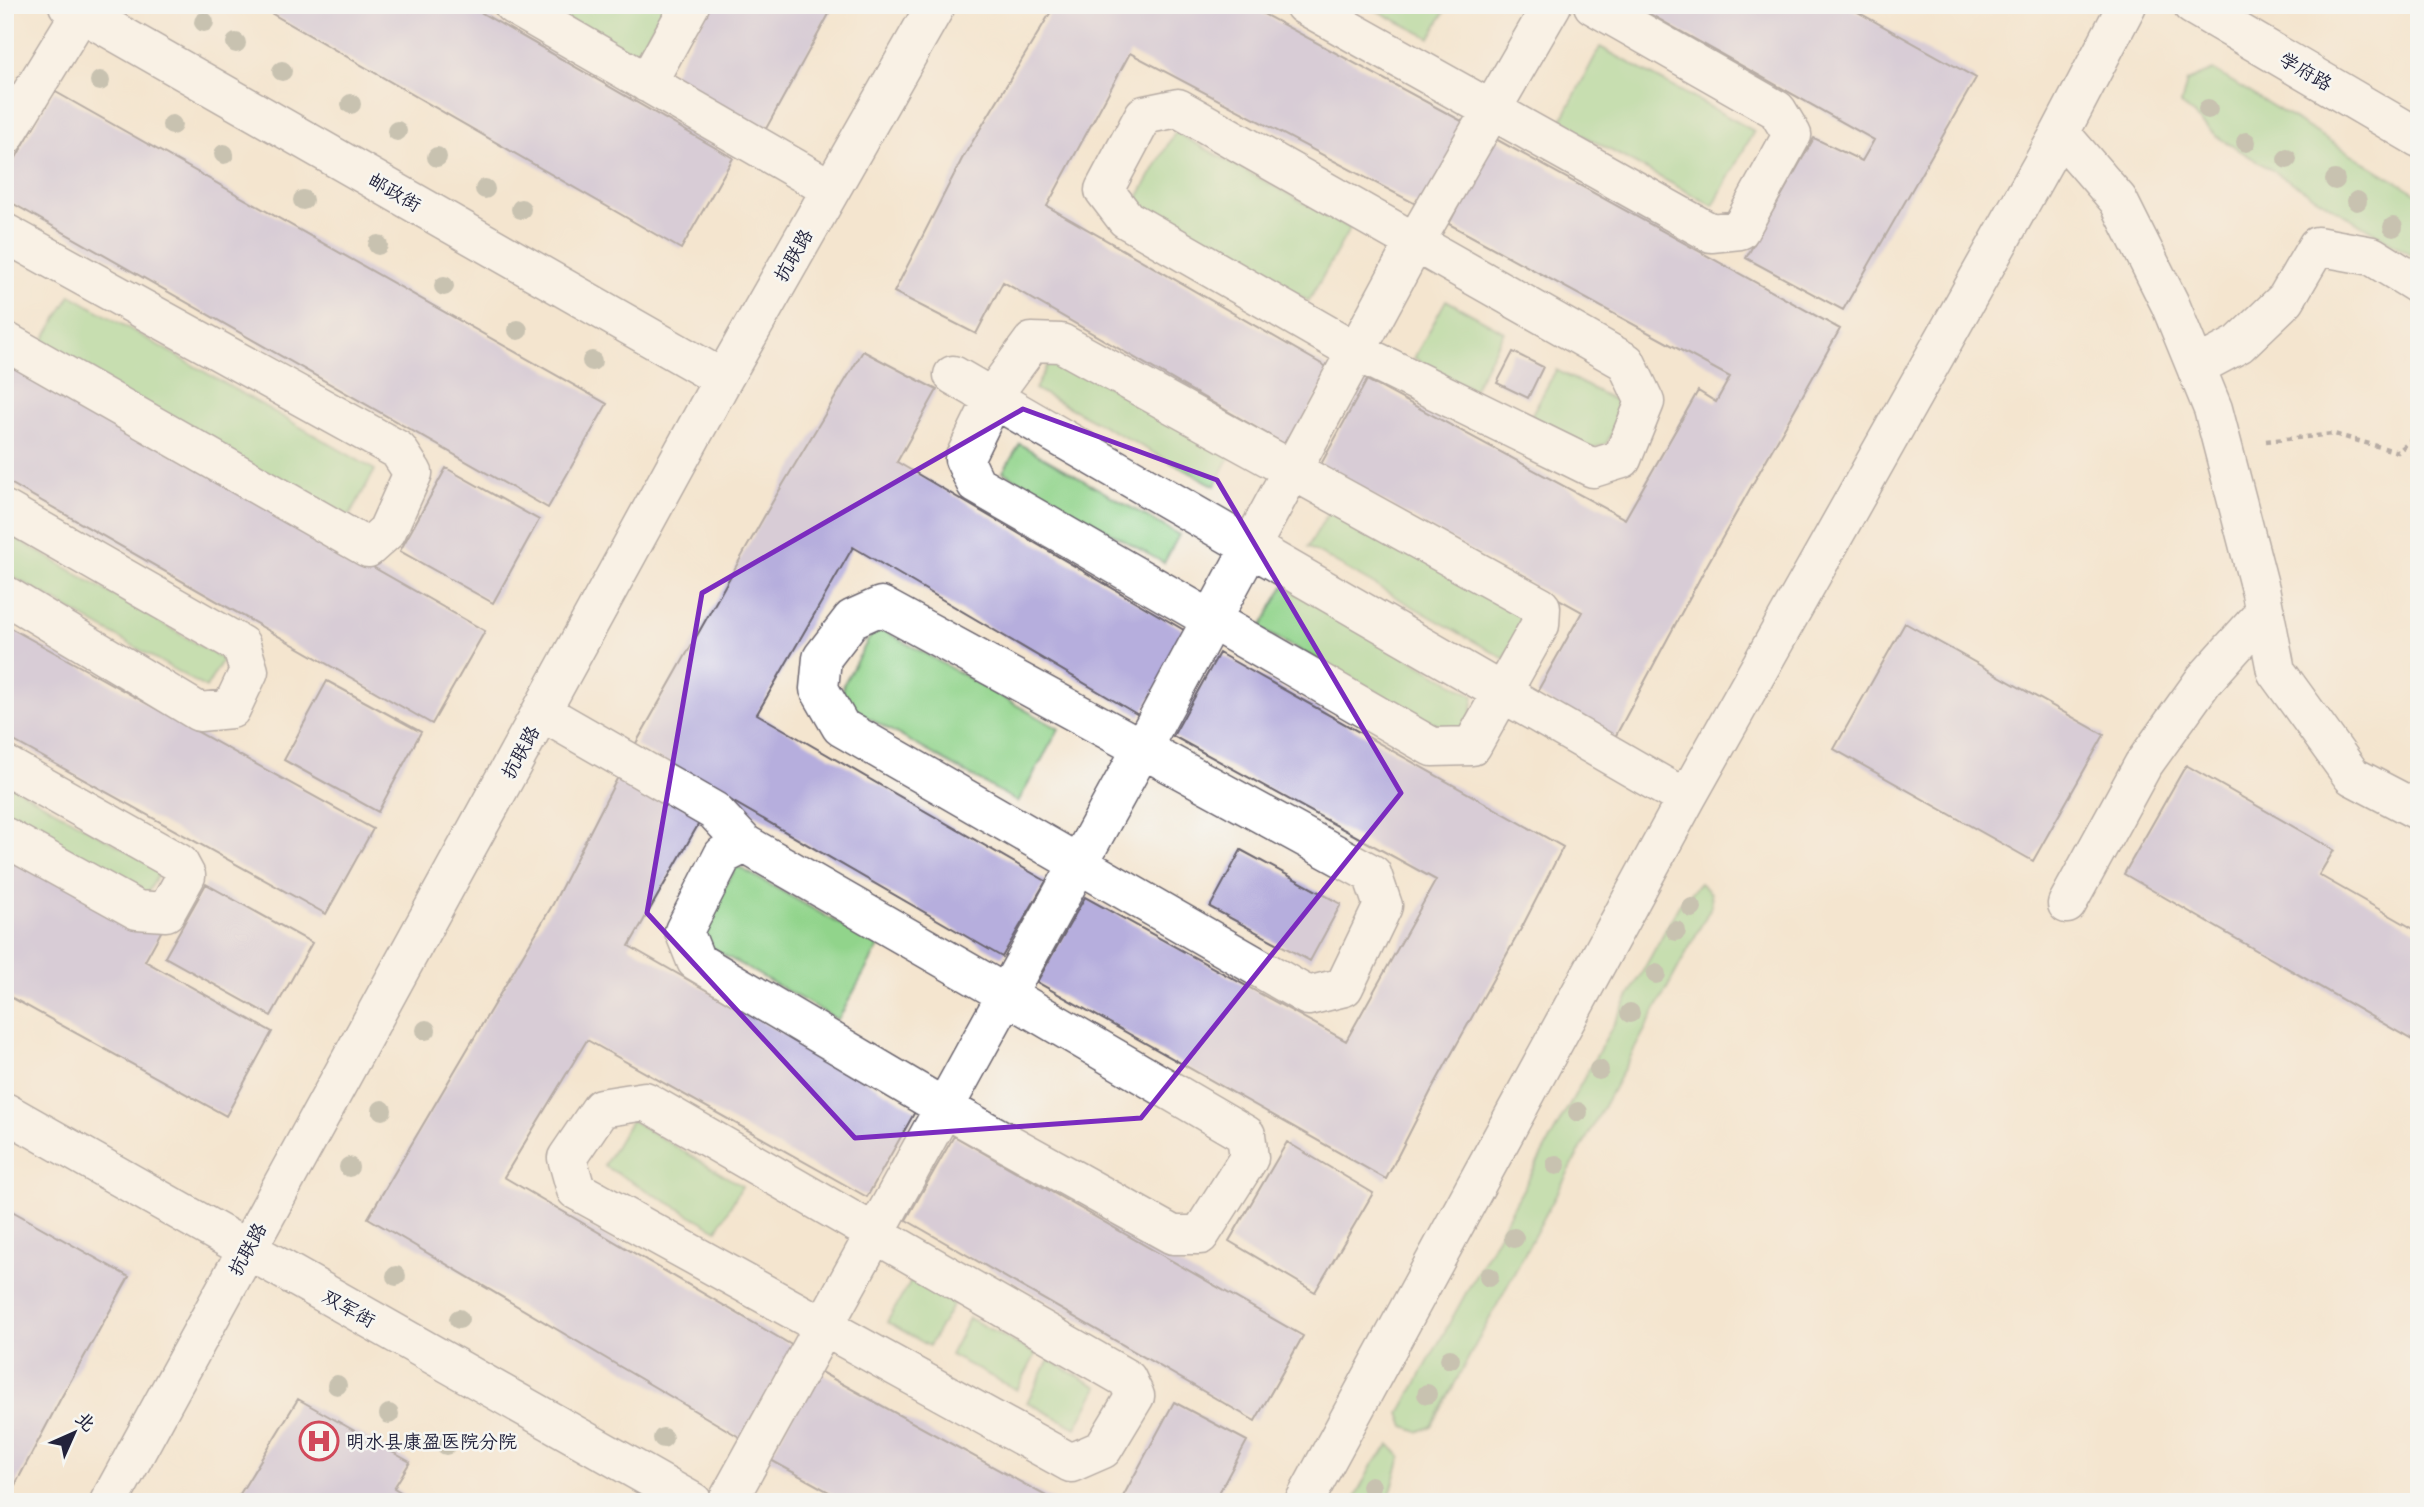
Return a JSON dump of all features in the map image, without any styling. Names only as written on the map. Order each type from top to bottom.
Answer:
[{"type":"street","points":[[513,5],[831,189]]},
{"type":"street","points":[[647,83],[690,5]]},
{"type":"street","name":"抗联路","points":[[109,1502],[723,379],[936,5]]},
{"type":"street","points":[[1304,5],[1711,233],[1740,230],[1792,135],[1777,110],[1593,5]]},
{"type":"street","points":[[727,1502],[1142,747],[1414,244],[1552,5]]},
{"type":"street","points":[[1304,1502],[1686,799],[2060,133],[2127,5]]},
{"type":"street","name":"学府路","points":[[2192,5],[2419,138]]},
{"type":"street","points":[[5,136],[74,9]]},
{"type":"street","name":"邮政街","points":[[74,9],[723,379]]},
{"type":"street","points":[[1178,108],[1414,244],[1626,362],[1646,402],[1622,459],[1593,468],[1357,352],[1126,219],[1104,190],[1144,115],[1178,108]]},
{"type":"street","points":[[2060,133],[2118,200],[2170,304],[2213,409],[2265,612],[2276,671],[2352,776],[2419,811]]},
{"type":"street","points":[[5,233],[398,450],[413,473],[387,531],[368,548],[5,341]]},
{"type":"street","points":[[2196,368],[2239,344],[2286,299],[2317,246],[2372,256],[2419,285]]},
{"type":"street","points":[[1032,342],[1061,344],[1541,607],[1541,625],[1472,746],[1432,747],[976,484],[964,459],[993,399],[1032,342]]},
{"type":"street","points":[[953,376],[1686,799]]},
{"type":"street","points":[[5,510],[241,645],[249,671],[231,709],[200,712],[5,595]]},
{"type":"street","points":[[881,606],[1142,747],[1372,874],[1383,906],[1343,987],[1308,996],[841,727],[820,689],[822,658],[852,619],[881,606]]},
{"type":"street","points":[[2067,904],[2143,765],[2204,680],[2265,612]]},
{"type":"street","points":[[542,712],[715,811],[745,844],[1246,1135],[1248,1158],[1200,1235],[1173,1235],[943,1107],[696,961],[684,931],[723,855],[745,844]]},
{"type":"street","points":[[5,765],[179,863],[186,876],[166,912],[137,910],[5,837]]},
{"type":"street","points":[[645,1101],[874,1232],[1127,1379],[1135,1396],[1102,1449],[1071,1463],[576,1190],[567,1158],[601,1108],[645,1101]]},
{"type":"street","name":"双军街","points":[[5,1111],[693,1502]]},
{"type":"path","points":[[2223,446],[2334,434],[2398,452],[2419,433]]},
{"type":"highlighted area","points":[[1023,409],[1217,480],[1401,793],[1141,1118],[855,1138],[647,913],[702,593]]},
{"type":"green space","points":[[542,5],[665,5],[635,58]]},
{"type":"green space","points":[[1366,5],[1448,5],[1430,38]]},
{"type":"green space","points":[[1600,47],[1754,131],[1713,206],[1560,123]]},
{"type":"green space","points":[[2213,70],[2419,195],[2419,260],[2216,136],[2181,104],[2187,81]]},
{"type":"green space","points":[[1175,132],[1350,228],[1309,301],[1132,208]]},
{"type":"green space","points":[[71,295],[375,470],[346,522],[40,346]]},
{"type":"green space","points":[[1446,300],[1504,332],[1473,390],[1414,358]]},
{"type":"green space","points":[[1052,356],[1232,453],[1215,486],[1035,389]]},
{"type":"green space","points":[[1556,370],[1626,406],[1606,444],[1590,449],[1528,421]]},
{"type":"green space","points":[[1020,444],[1179,535],[1164,563],[1003,472]]},
{"type":"green space","points":[[1332,506],[1526,616],[1505,659],[1308,547]]},
{"type":"green space","points":[[5,532],[223,659],[206,688],[5,572]]},
{"type":"green space","points":[[1284,586],[1474,696],[1471,714],[1456,735],[1260,629]]},
{"type":"green space","points":[[876,626],[1059,729],[1018,802],[842,703],[843,685]]},
{"type":"green space","points":[[5,782],[161,870],[141,904],[5,827]]},
{"type":"green space","points":[[737,866],[879,946],[838,1020],[703,943],[701,927]]},
{"type":"green space","points":[[1700,883],[1711,893],[1712,905],[1432,1426],[1418,1432],[1405,1427],[1400,1413],[1679,905]]},
{"type":"green space","points":[[631,1120],[742,1186],[717,1230],[604,1166]]},
{"type":"green space","points":[[912,1279],[954,1303],[929,1346],[887,1322]]},
{"type":"green space","points":[[969,1318],[1036,1354],[1017,1390],[950,1355]]},
{"type":"green space","points":[[1049,1360],[1098,1387],[1076,1428],[1027,1402]]},
{"type":"green space","points":[[1390,1445],[1401,1457],[1388,1502],[1353,1502],[1372,1465]]},
{"type":"building","points":[[257,5],[468,5],[733,158],[681,249]]},
{"type":"building","points":[[711,5],[834,5],[762,136],[668,83]]},
{"type":"building","points":[[1055,5],[1247,5],[1469,125],[1425,209],[1130,53],[1047,206],[1332,370],[1288,446],[1003,282],[976,334],[894,292],[962,159]]},
{"type":"building","points":[[1634,5],[1845,5],[1976,78],[1843,310],[1746,258],[1814,138],[1862,161],[1874,140]]},
{"type":"building","points":[[54,91],[607,404],[548,508],[5,199],[5,177]]},
{"type":"building","points":[[1494,138],[1840,329],[1707,565],[1614,739],[1536,694],[1582,612],[1320,466],[1367,380],[1625,519],[1698,391],[1716,402],[1730,377],[1449,224]]},
{"type":"building","points":[[863,351],[937,390],[897,462],[1189,633],[1140,716],[853,547],[757,714],[1046,881],[1002,957],[635,745],[773,501]]},
{"type":"building","points":[[1513,352],[1543,367],[1528,398],[1497,383]]},
{"type":"building","points":[[5,357],[485,631],[432,724],[5,480]]},
{"type":"building","points":[[446,468],[539,520],[493,603],[400,551]]},
{"type":"building","points":[[1905,623],[2104,735],[2033,861],[1834,749]]},
{"type":"building","points":[[5,625],[373,829],[326,914],[5,736]]},
{"type":"building","points":[[1219,653],[1563,847],[1386,1179],[1037,982],[1085,897],[1346,1041],[1436,880],[1173,736]]},
{"type":"building","points":[[327,681],[421,732],[378,812],[284,760]]},
{"type":"building","points":[[2186,765],[2334,850],[2319,875],[2419,932],[2419,1044],[2124,874]]},
{"type":"building","points":[[621,771],[702,818],[629,946],[916,1110],[867,1197],[587,1040],[504,1177],[795,1347],[741,1438],[368,1218],[553,904]]},
{"type":"building","points":[[5,846],[161,932],[145,961],[272,1032],[226,1116],[5,994]]},
{"type":"building","points":[[1241,850],[1341,904],[1310,961],[1210,907]]},
{"type":"building","points":[[206,884],[312,943],[271,1016],[165,957]]},
{"type":"building","points":[[954,1136],[1303,1336],[1255,1421],[906,1220]]},
{"type":"building","points":[[1287,1142],[1373,1193],[1315,1292],[1229,1241]]},
{"type":"building","points":[[5,1207],[129,1277],[6,1502]]},
{"type":"building","points":[[817,1370],[1057,1502],[847,1502],[769,1459]]},
{"type":"building","name":"明水县康盈医院分院","points":[[298,1399],[410,1462],[394,1488],[417,1502],[235,1502]]},
{"type":"building","points":[[1174,1402],[1247,1441],[1214,1502],[1120,1502]]},
{"type":"place","name":"明水县康盈医院分院","points":[[319,1441]]}]
